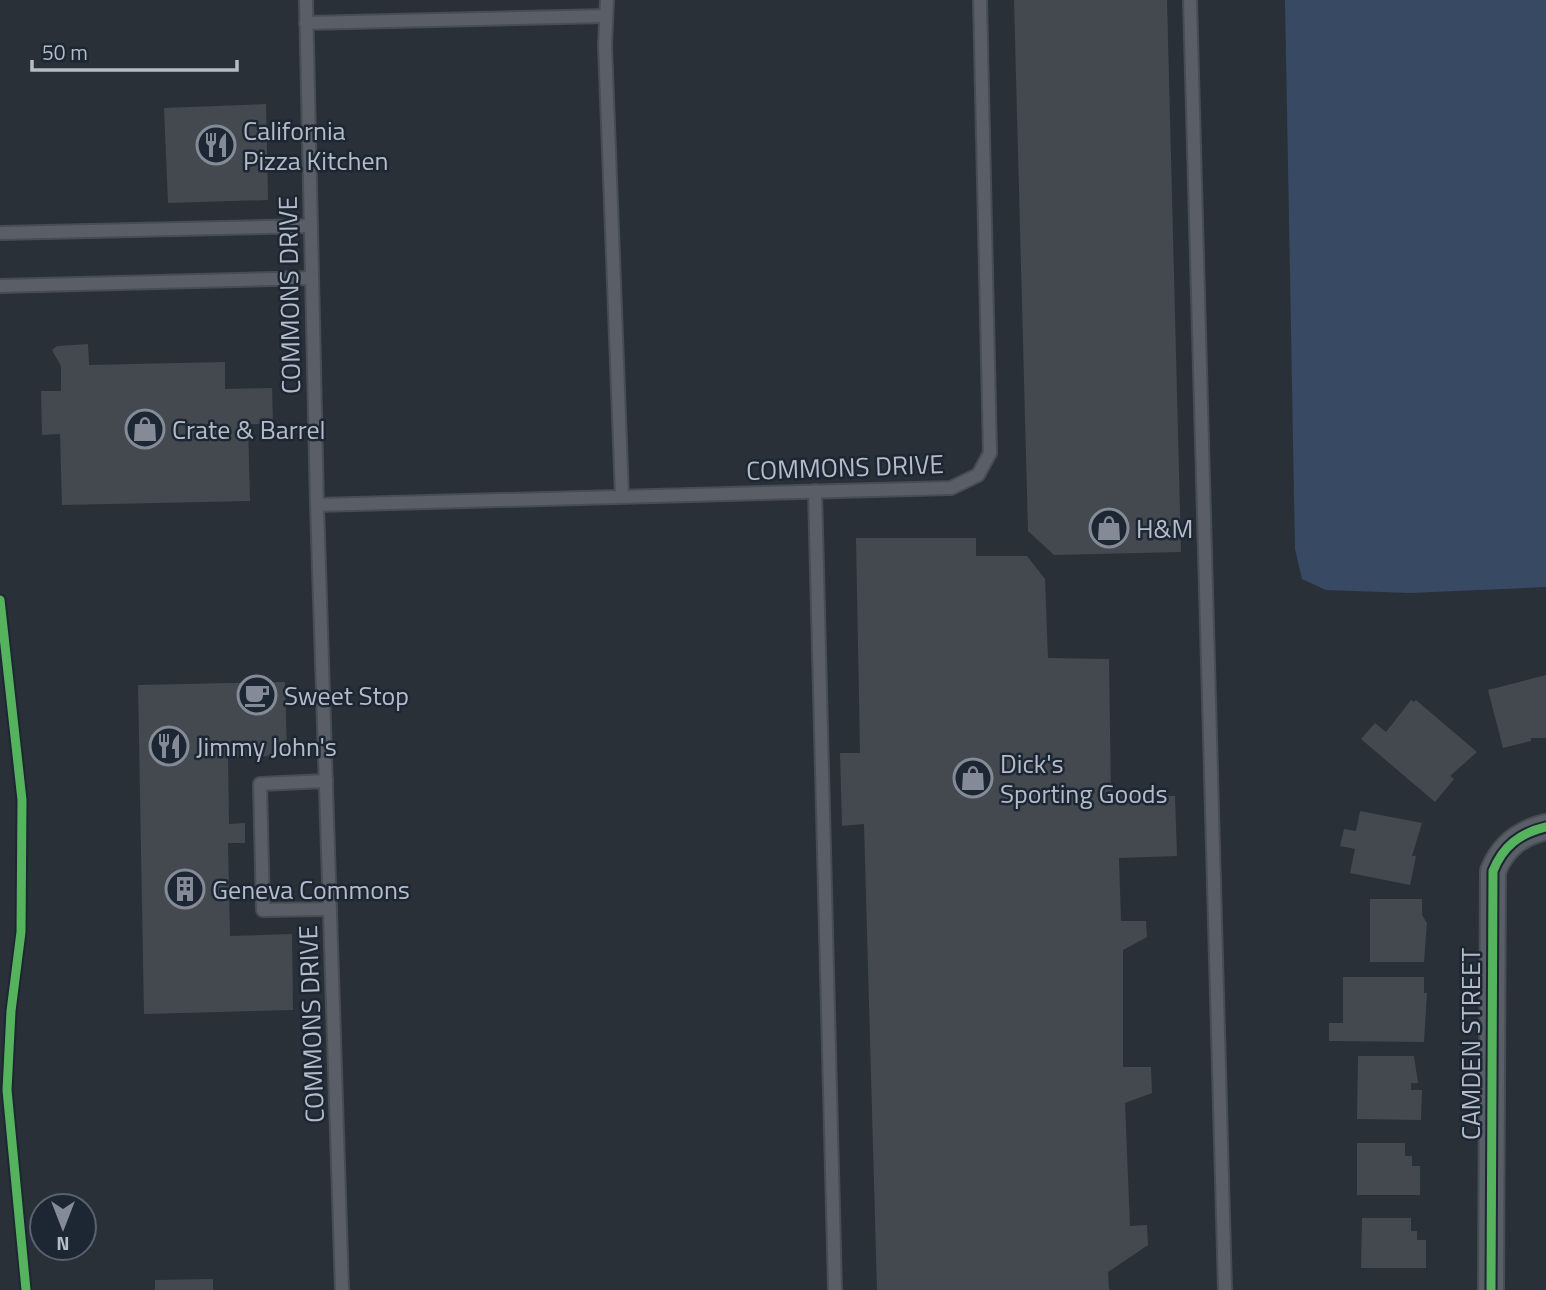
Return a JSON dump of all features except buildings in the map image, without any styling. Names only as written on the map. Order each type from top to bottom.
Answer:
[{"type":"street","name":"CAMDEN STREET","points":[[1491,1290],[1493,871],[1500,854],[1513,841],[1531,831],[1546,827]]},
{"type":"lane","name":"COMMONS DRIVE","points":[[306,0],[317,505],[342,1290]]},
{"type":"lane","points":[[607,0],[622,496]]},
{"type":"lane","name":"COMMONS DRIVE","points":[[317,505],[951,488],[978,475],[990,453],[979,0]]},
{"type":"lane","points":[[1190,0],[1225,1290]]},
{"type":"lane","points":[[306,23],[606,16]]},
{"type":"lane","points":[[0,233],[311,226]]},
{"type":"lane","points":[[0,286],[312,278]]},
{"type":"lane","points":[[815,491],[835,1290]]},
{"type":"lane","points":[[326,781],[260,785],[263,910],[330,909]]},
{"type":"water","points":[[1285,0],[1546,0],[1546,587],[1410,593],[1326,590],[1302,579],[1295,549]]},
{"type":"cycle path","points":[[0,600],[22,800],[21,932],[11,1011],[7,1090],[26,1290]]},
{"type":"cycle path","points":[[1491,1290],[1493,871],[1502,854],[1513,842],[1546,827]]},
{"type":"place","name":"California Pizza Kitchen","points":[[216,145]]},
{"type":"place","name":"Crate & Barrel","points":[[145,429]]},
{"type":"place","name":"H&M","points":[[1109,528]]},
{"type":"place","name":"Sweet Stop","points":[[257,695]]},
{"type":"place","name":"Jimmy John's","points":[[169,746]]},
{"type":"place","name":"Dick's Sporting Goods","points":[[973,778]]},
{"type":"place","name":"Geneva Commons","points":[[185,889]]}]
